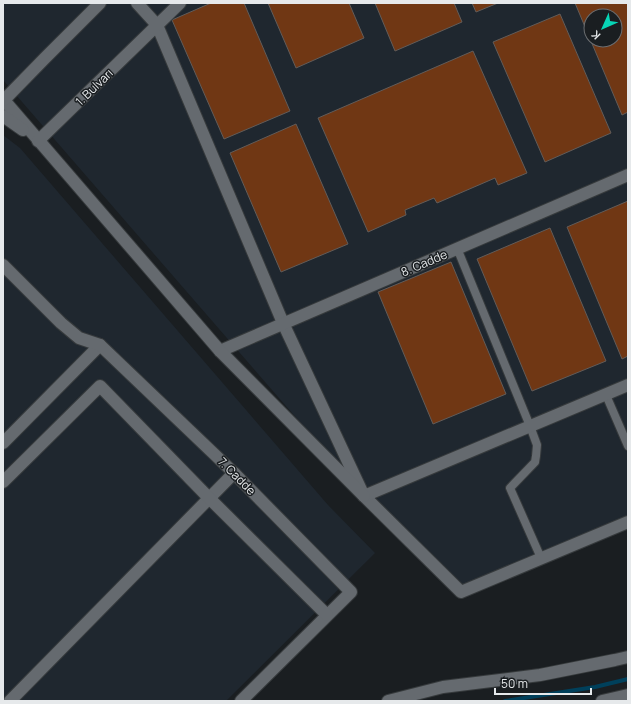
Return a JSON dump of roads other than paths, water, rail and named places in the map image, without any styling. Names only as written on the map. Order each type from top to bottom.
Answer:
[{"type":"street","points":[[100,3],[4,100],[220,351],[461,592],[628,522]]},
{"type":"street","points":[[137,3],[158,25],[283,324],[364,496]]},
{"type":"street","name":"1. Bulvarı","points":[[38,140],[180,3]]},
{"type":"street","points":[[3,116],[38,140]]},
{"type":"street","name":"8. Cadde","points":[[220,351],[628,175]]},
{"type":"street","name":"7. Cadde","points":[[3,265],[61,323],[79,338],[100,345],[234,473],[351,592],[241,701]]},
{"type":"street","points":[[3,443],[100,345]]},
{"type":"street","points":[[3,482],[100,386],[209,498],[327,615]]},
{"type":"street","points":[[364,496],[628,386]]},
{"type":"street","points":[[10,701],[234,473]]},
{"type":"street","points":[[388,701],[443,688],[540,675],[628,657]]},
{"type":"street","points":[[602,701],[628,695]]},
{"type":"lane","points":[[457,248],[537,445],[535,462],[510,488],[541,558]]},
{"type":"lane","points":[[606,395],[628,446]]},
{"type":"waterway","points":[[505,701],[595,687],[628,679]]}]
